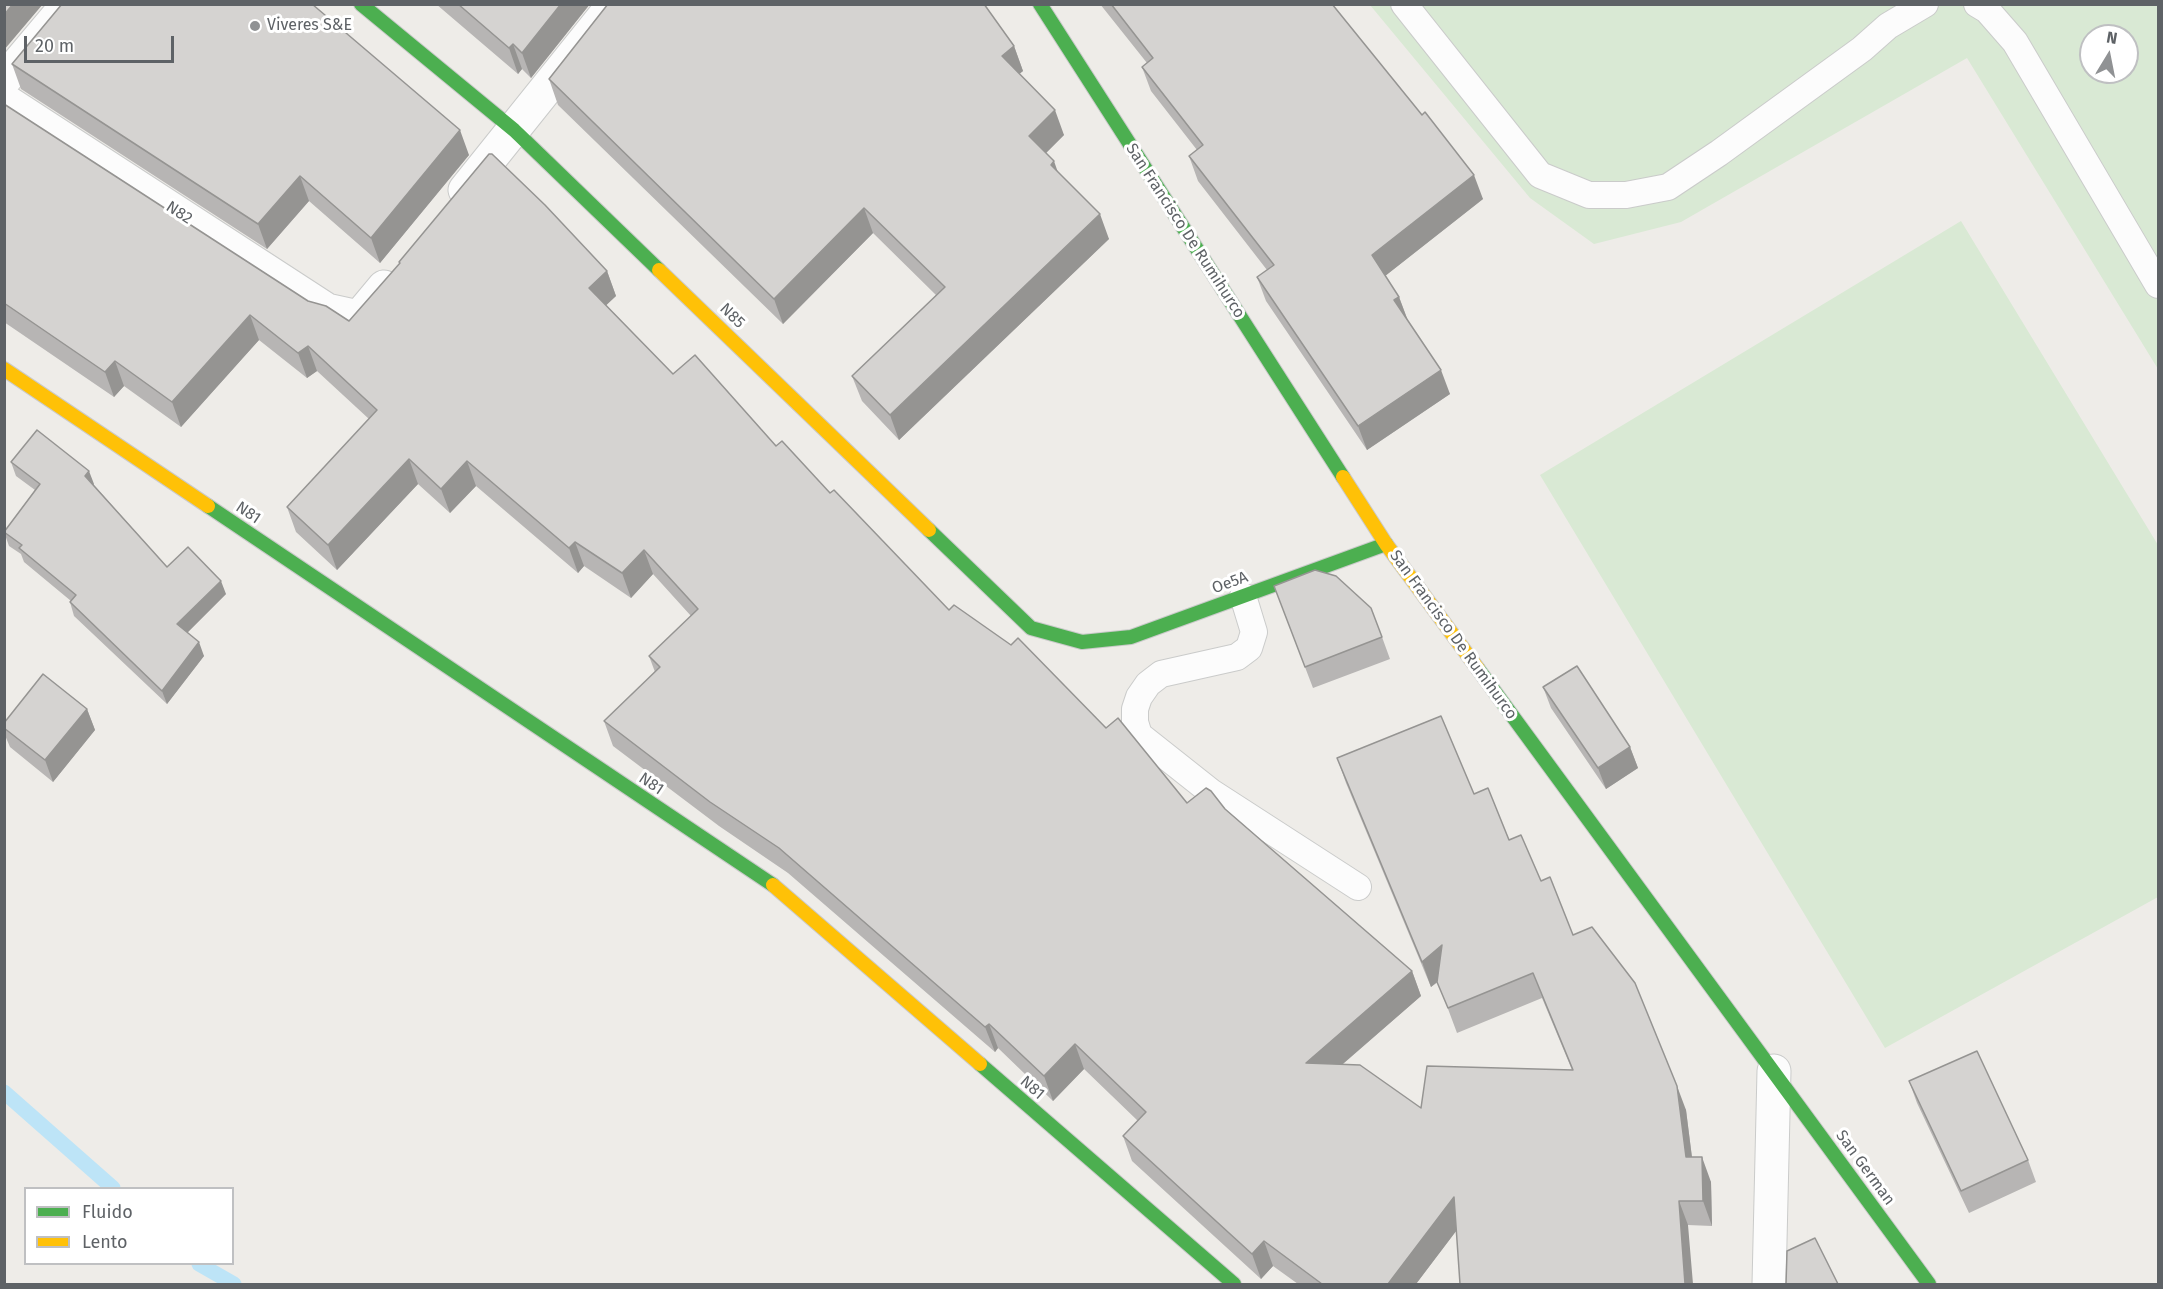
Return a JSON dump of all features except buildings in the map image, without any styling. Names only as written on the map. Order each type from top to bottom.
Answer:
[{"type":"main road","name":"N85","points":[[361,4],[514,130],[1031,628],[1082,642]]},
{"type":"main road","name":"San Francisco De Rumihurco","points":[[1040,4],[1386,544],[1774,1071]]},
{"type":"main road","name":"N81","points":[[4,369],[776,887],[1234,1284]]},
{"type":"main road","name":"Oe5A","points":[[1082,642],[1131,637],[1386,544]]},
{"type":"main road","name":"San German","points":[[1774,1071],[1929,1284]]},
{"type":"street","points":[[4,81],[68,4]]},
{"type":"street","points":[[448,210],[614,4]]},
{"type":"street","name":"N82","points":[[4,100],[327,309],[359,317],[404,264]]},
{"type":"street","points":[[1769,1284],[1774,1071]]},
{"type":"lane","points":[[1404,4],[1540,175],[1589,195],[1626,195],[1668,187],[1719,153],[1862,49],[1888,26],[1925,4]]},
{"type":"lane","points":[[1977,4],[1987,10],[2015,42],[2158,285]]},
{"type":"lane","points":[[1243,596],[1254,632],[1249,648],[1237,657],[1161,674],[1148,684],[1139,697],[1135,709],[1135,722],[1139,735],[1211,792],[1358,887]]},
{"type":"green space","points":[[1370,5],[2158,5],[2158,369],[1967,58],[1681,222],[1594,244],[1530,198]]},
{"type":"green space","points":[[1961,221],[2158,545],[2158,897],[1885,1048],[1540,475]]},
{"type":"waterway","points":[[4,1092],[112,1187]]},
{"type":"waterway","points":[[201,1265],[234,1284]]},
{"type":"traffic: fast","points":[[361,4],[514,130],[659,270]]},
{"type":"traffic: fast","points":[[1040,4],[1343,477]]},
{"type":"traffic: fast","points":[[208,506],[773,885]]},
{"type":"traffic: fast","points":[[929,530],[1031,628],[1082,642],[1131,637],[1386,544]]},
{"type":"traffic: fast","points":[[1478,669],[1929,1284]]},
{"type":"traffic: fast","points":[[980,1064],[1234,1284]]},
{"type":"traffic: slow","points":[[659,270],[929,530]]},
{"type":"traffic: slow","points":[[4,369],[208,506]]},
{"type":"traffic: slow","points":[[1343,477],[1386,544],[1478,669]]},
{"type":"traffic: slow","points":[[773,885],[980,1064]]},
{"type":"place","name":"Viveres S&E","points":[[255,26]]}]
